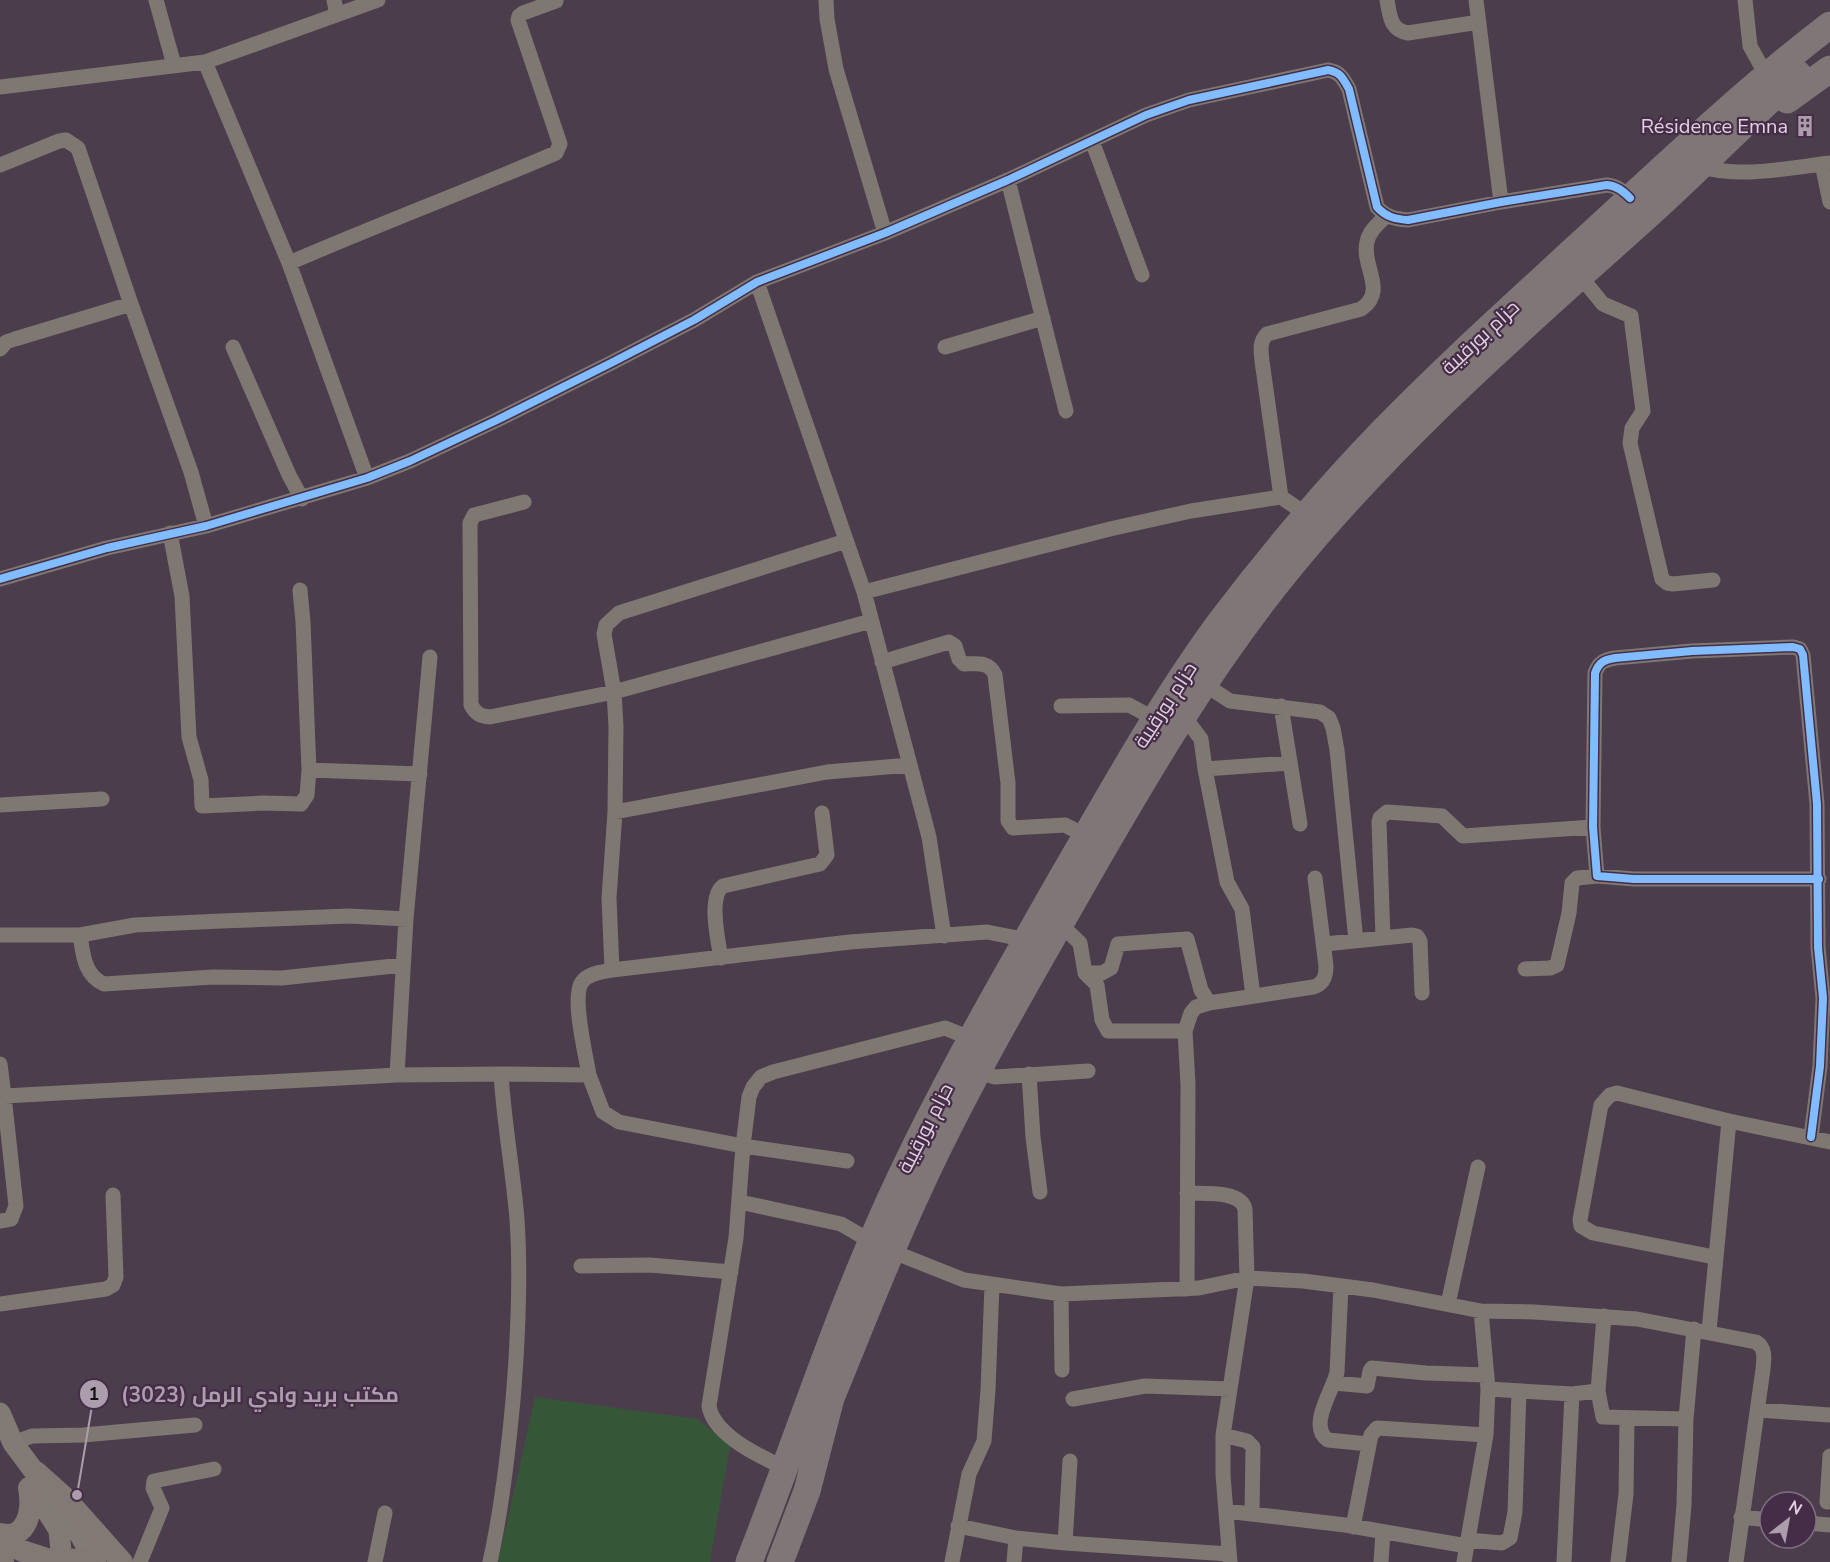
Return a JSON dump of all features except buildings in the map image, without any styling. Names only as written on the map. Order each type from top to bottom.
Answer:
[{"type":"highway","points":[[1736,116],[1761,66],[1830,7]]},
{"type":"highway","name":"حزام بورقيبة","points":[[881,1247],[917,1192],[1060,924],[1150,767],[1236,638],[1286,572],[1342,506],[1395,450],[1449,396],[1699,166],[1736,116],[1830,25]]},
{"type":"highway","name":"حزام بورقيبة","points":[[749,1562],[825,1389],[881,1247],[908,1160],[972,1039],[1086,836],[1155,718],[1219,624],[1307,515],[1380,434],[1436,378],[1630,198],[1830,45]]},
{"type":"highway","points":[[1736,116],[1790,99],[1830,69]]},
{"type":"highway","points":[[732,1562],[772,1462],[825,1389]]},
{"type":"highway","points":[[780,1562],[807,1491],[825,1389]]},
{"type":"highway","name":"حزام بورقيبة","points":[[766,1562],[825,1389]]},
{"type":"main road","points":[[0,1534],[7,1536],[14,1534],[26,1523],[30,1509],[32,1480],[65,1498],[122,1562]]},
{"type":"main road","points":[[0,1540],[25,1552],[56,1562]]},
{"type":"main road","points":[[62,1562],[83,1559],[90,1562]]},
{"type":"street","points":[[156,0],[174,65]]},
{"type":"street","points":[[0,87],[205,62],[335,7],[378,0]]},
{"type":"street","points":[[1387,0],[1390,18],[1396,29],[1401,32],[1408,33],[1479,21]]},
{"type":"street","points":[[1476,0],[1501,202]]},
{"type":"street","points":[[1745,0],[1750,46],[1761,66]]},
{"type":"street","points":[[289,263],[381,223],[468,191],[556,153],[560,144],[518,20],[523,13],[555,1]]},
{"type":"street","points":[[830,1],[827,20],[836,69],[885,233]]},
{"type":"street","points":[[205,62],[289,263],[367,478]]},
{"type":"street","points":[[0,579],[107,548],[206,526],[302,499],[410,461],[611,363],[694,320],[757,282],[885,233],[1008,180],[1146,115],[1189,100],[1328,70],[1342,76],[1348,89],[1377,207],[1397,219],[1408,220],[1607,185],[1623,190],[1630,198]]},
{"type":"street","points":[[0,165],[59,141],[66,140],[78,148],[191,472],[206,526]]},
{"type":"street","points":[[1092,141],[1142,275]]},
{"type":"street","points":[[1699,166],[1716,171],[1741,173],[1826,163],[1830,202]]},
{"type":"street","points":[[1008,180],[1066,411]]},
{"type":"street","points":[[1281,497],[1260,346],[1262,339],[1267,334],[1361,309],[1369,304],[1374,289],[1366,246],[1375,227],[1387,215]]},
{"type":"street","points":[[1580,276],[1603,303],[1630,316],[1642,411],[1632,428],[1630,443],[1662,579],[1673,584],[1713,580]]},
{"type":"street","points":[[757,282],[864,592],[929,837],[944,936]]},
{"type":"street","points":[[0,349],[6,342],[131,304]]},
{"type":"street","points":[[945,347],[1043,318]]},
{"type":"street","points":[[233,347],[289,476],[302,499]]},
{"type":"street","points":[[864,592],[1122,526],[1191,511],[1281,497],[1307,515]]},
{"type":"street","points":[[524,502],[474,515],[470,523],[471,705],[481,716],[490,717],[614,693],[871,621]]},
{"type":"street","points":[[170,533],[182,596],[189,737],[201,780],[202,806],[264,802],[301,804],[307,795],[309,770],[300,590]]},
{"type":"street","points":[[612,970],[609,898],[615,812],[615,726],[614,693],[604,634],[606,625],[619,613],[846,541]]},
{"type":"street","points":[[882,662],[949,642],[955,646],[959,659],[964,664],[976,663],[990,666],[995,675],[1006,762],[1008,821],[1013,828],[1065,825],[1086,836]]},
{"type":"street","points":[[1597,876],[1593,827],[1594,672],[1598,664],[1615,658],[1692,651],[1793,647],[1800,649],[1804,661],[1824,804],[1818,879],[1818,947],[1826,975],[1822,998],[1825,1066],[1811,1137]]},
{"type":"street","points":[[398,1075],[406,920],[430,657]]},
{"type":"street","points":[[1204,684],[1230,701],[1320,712],[1329,718],[1333,728],[1342,785],[1356,941]]},
{"type":"street","points":[[1061,706],[1129,705],[1155,718]]},
{"type":"street","points":[[1281,706],[1300,824]]},
{"type":"street","points":[[1183,715],[1201,739],[1227,882],[1242,909],[1253,996]]},
{"type":"street","points":[[1205,769],[1290,763]]},
{"type":"street","points":[[615,812],[827,772],[910,765]]},
{"type":"street","points":[[309,770],[420,774]]},
{"type":"street","points":[[0,805],[102,799]]},
{"type":"street","points":[[1383,938],[1379,822],[1383,814],[1388,812],[1442,816],[1463,836],[1593,827]]},
{"type":"street","points":[[721,958],[715,902],[718,890],[723,886],[820,864],[827,855],[822,813]]},
{"type":"street","points":[[1525,969],[1550,968],[1557,965],[1569,912],[1572,883],[1577,878],[1597,876],[1634,879],[1818,879]]},
{"type":"street","points":[[1187,1289],[1188,1084],[1185,1031],[1191,1013],[1196,1007],[1313,987],[1322,983],[1326,972],[1325,944],[1316,878]]},
{"type":"street","points":[[0,935],[80,935],[135,925],[349,916],[406,920]]},
{"type":"street","points":[[1060,924],[1080,943],[1085,973],[1097,985],[1102,1020],[1108,1031],[1185,1031]]},
{"type":"street","points":[[847,1161],[742,1146],[612,1119],[599,1106],[589,1075],[578,1006],[578,989],[581,982],[587,976],[612,970],[850,942],[987,932],[1027,940]]},
{"type":"street","points":[[80,935],[85,967],[99,982],[105,984],[213,977],[282,978],[403,965]]},
{"type":"street","points":[[1325,944],[1412,935],[1419,938],[1422,993]]},
{"type":"street","points":[[1085,973],[1102,973],[1111,968],[1118,944],[1187,939],[1201,990],[1209,1003]]},
{"type":"street","points":[[772,1462],[747,1449],[718,1425],[710,1415],[709,1396],[740,1202],[742,1146],[749,1097],[753,1087],[761,1077],[773,1072],[945,1028],[972,1039]]},
{"type":"street","points":[[0,1064],[16,1206],[11,1219],[0,1221]]},
{"type":"street","points":[[979,1072],[995,1077],[1088,1071]]},
{"type":"street","points":[[490,1562],[503,1497],[509,1449],[519,1300],[517,1217],[504,1122],[501,1074]]},
{"type":"street","points":[[1029,1074],[1033,1137],[1040,1192]]},
{"type":"street","points":[[4,1096],[398,1075],[589,1075]]},
{"type":"street","points":[[1714,1257],[1593,1233],[1581,1226],[1580,1220],[1601,1104],[1610,1095],[1617,1093],[1729,1121],[1830,1142]]},
{"type":"street","points":[[1679,1562],[1684,1505],[1686,1419],[1714,1257],[1729,1121]]},
{"type":"street","points":[[1448,1304],[1478,1167]]},
{"type":"street","points":[[958,1526],[1016,1538],[1131,1555],[1230,1558],[1222,1475],[1223,1435],[1247,1278],[1245,1209],[1243,1201],[1234,1196],[1187,1193]]},
{"type":"street","points":[[0,1304],[106,1289],[113,1285],[116,1277],[113,1195]]},
{"type":"street","points":[[740,1202],[841,1224],[881,1247],[947,1275],[992,1285],[1062,1294],[1211,1287],[1247,1278],[1303,1281],[1481,1311],[1637,1319],[1701,1330],[1760,1345],[1764,1354],[1758,1410],[1736,1562]]},
{"type":"street","points":[[581,1266],[650,1265],[730,1272]]},
{"type":"street","points":[[952,1562],[969,1473],[984,1441],[992,1285]]},
{"type":"street","points":[[1341,1286],[1337,1372],[1324,1401],[1320,1431],[1328,1440],[1369,1444]]},
{"type":"street","points":[[1062,1294],[1062,1370]]},
{"type":"street","points":[[1464,1562],[1486,1435],[1487,1382],[1481,1311]]},
{"type":"street","points":[[1604,1316],[1598,1390],[1603,1417],[1686,1419]]},
{"type":"street","points":[[1334,1383],[1367,1386],[1372,1368],[1487,1382],[1519,1391],[1572,1394],[1598,1390]]},
{"type":"street","points":[[1073,1399],[1145,1386],[1230,1389]]},
{"type":"street","points":[[1226,1511],[1468,1543],[1502,1542],[1510,1538],[1515,1512],[1519,1391]]},
{"type":"street","points":[[1564,1562],[1572,1394]]},
{"type":"street","points":[[1758,1410],[1830,1415]]},
{"type":"street","points":[[0,1413],[13,1443],[17,1468],[32,1480],[74,1525],[96,1562]]},
{"type":"street","points":[[1618,1562],[1626,1494],[1627,1418]]},
{"type":"street","points":[[13,1443],[32,1436],[83,1435],[195,1425]]},
{"type":"street","points":[[1353,1527],[1371,1435],[1377,1428],[1486,1435]]},
{"type":"street","points":[[1223,1435],[1247,1442],[1253,1447],[1252,1514]]},
{"type":"street","points":[[1827,1502],[1830,1456]]},
{"type":"street","points":[[1065,1544],[1070,1461]]},
{"type":"street","points":[[140,1562],[162,1508],[153,1488],[154,1482],[214,1469]]},
{"type":"street","points":[[32,1480],[59,1530],[62,1540],[62,1562]]},
{"type":"street","points":[[375,1562],[386,1513]]},
{"type":"street","points":[[1741,1517],[1758,1519]]},
{"type":"street","points":[[1382,1562],[1383,1532]]},
{"type":"street","points":[[1014,1562],[1016,1538]]},
{"type":"green space","points":[[535,1397],[698,1419],[730,1446],[710,1562],[498,1562]]},
{"type":"cycle path","points":[[0,579],[107,548],[206,526],[367,478],[410,461],[611,363],[694,320],[757,282],[885,233],[1008,180],[1146,115],[1189,100],[1328,70],[1336,72],[1349,89],[1377,207],[1395,218],[1408,220],[1607,185],[1620,189],[1630,198]]},
{"type":"cycle path","points":[[1811,1137],[1820,1066],[1823,998],[1818,947],[1817,804],[1803,655],[1800,649],[1793,647],[1692,651],[1615,658],[1600,664],[1595,673],[1593,827],[1597,876],[1634,879],[1819,879]]},
{"type":"place","name":"Résidence Emna","points":[[1805,126]]},
{"type":"place","name":"مكتب بريد وادي الرمل (3023)","points":[[77,1495]]}]
